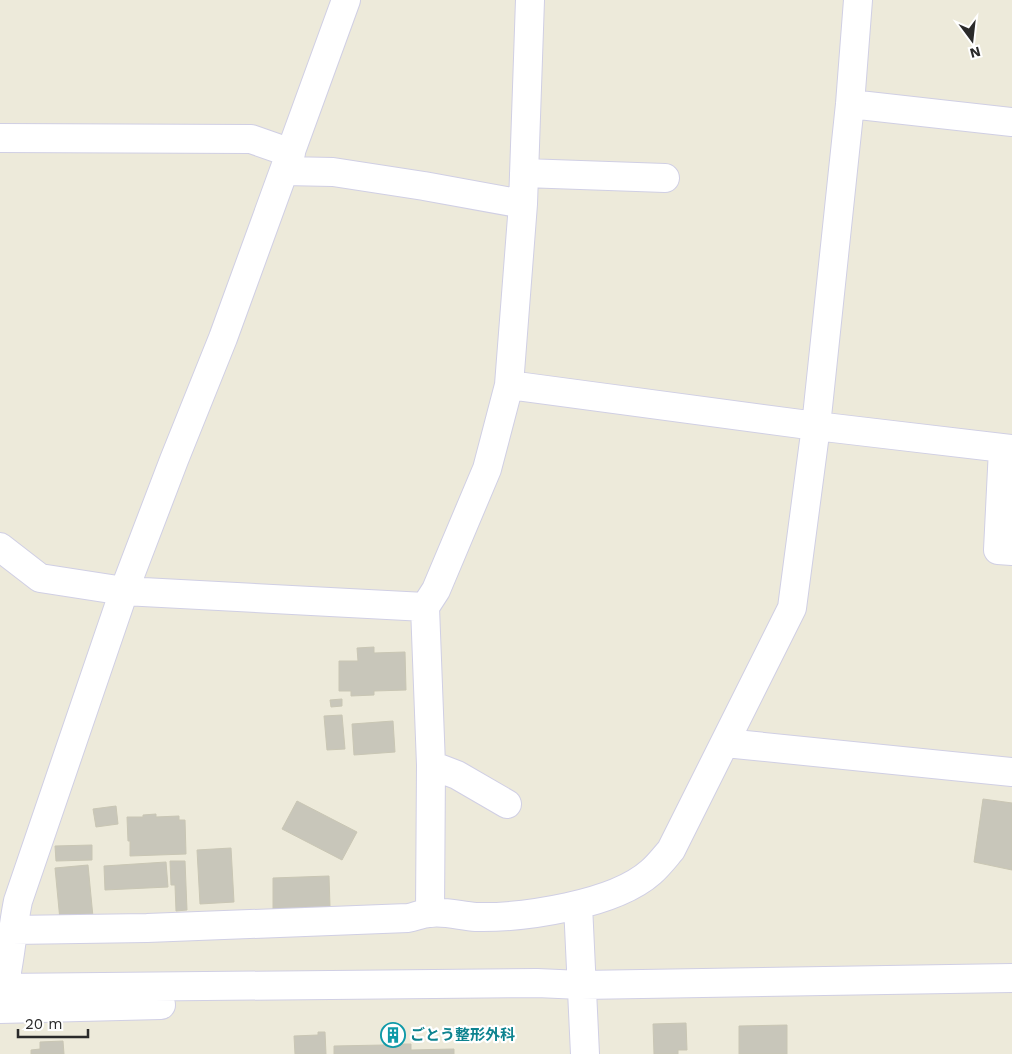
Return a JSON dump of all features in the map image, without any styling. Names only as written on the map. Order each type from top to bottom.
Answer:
[{"type":"street","points":[[346,0],[223,338],[124,591],[18,901],[1,997],[527,983],[581,986],[1012,978]]},
{"type":"street","points":[[430,913],[431,765],[425,607],[436,590],[487,469],[509,385],[523,204],[530,0]]},
{"type":"street","points":[[12,930],[147,928],[408,918],[430,913],[475,917],[510,916],[578,905],[638,882],[656,867],[671,850],[792,608],[816,426],[850,104],[858,0]]},
{"type":"street","points":[[850,104],[1012,122]]},
{"type":"street","points":[[0,138],[251,139],[287,162],[333,172],[523,204]]},
{"type":"street","points":[[524,173],[665,178]]},
{"type":"street","points":[[509,385],[816,426],[1008,449],[998,550],[1012,551]]},
{"type":"street","points":[[0,547],[40,578],[124,591],[425,607]]},
{"type":"street","points":[[725,743],[1012,772]]},
{"type":"street","points":[[431,765],[457,775],[507,804]]},
{"type":"street","points":[[578,905],[585,1054]]},
{"type":"building","points":[[374,647],[374,653],[405,652],[406,690],[374,691],[374,695],[351,696],[351,691],[339,691],[339,661],[358,661],[357,648]]},
{"type":"building","points":[[342,699],[342,706],[331,707],[330,700]]},
{"type":"building","points":[[342,715],[345,749],[327,750],[324,716]]},
{"type":"building","points":[[393,721],[395,752],[354,755],[352,724]]},
{"type":"building","points":[[983,799],[1012,803],[1012,870],[974,862]]},
{"type":"building","points":[[297,801],[357,832],[342,860],[282,829]]},
{"type":"building","points":[[116,806],[118,824],[96,827],[93,809]]},
{"type":"building","points":[[156,814],[156,817],[179,816],[179,820],[185,820],[186,854],[130,856],[127,817],[143,817],[143,815]]},
{"type":"building","points":[[92,845],[92,860],[56,861],[55,846]]},
{"type":"building","points":[[231,848],[234,902],[200,904],[197,850]]},
{"type":"building","points":[[170,861],[185,861],[187,910],[176,911],[175,885],[171,885]]},
{"type":"building","points":[[166,862],[168,887],[105,890],[104,866]]},
{"type":"building","points":[[88,865],[93,917],[60,920],[55,868]]},
{"type":"building","points":[[329,876],[330,907],[273,909],[273,878]]},
{"type":"building","points":[[686,1023],[687,1050],[678,1050],[678,1054],[654,1054],[653,1024]]},
{"type":"building","name":"ごとう整形外科","points":[[401,1025],[401,1044],[411,1044],[411,1050],[454,1049],[454,1054],[334,1054],[334,1046],[384,1045],[384,1026]]},
{"type":"building","points":[[787,1025],[787,1054],[739,1054],[739,1026]]},
{"type":"building","points":[[318,1032],[325,1032],[326,1054],[295,1054],[294,1036],[318,1035]]},
{"type":"building","points":[[63,1041],[64,1054],[31,1054],[31,1050],[40,1049],[40,1042]]},
{"type":"place","name":"ごとう整形外科","points":[[393,1035]]}]
